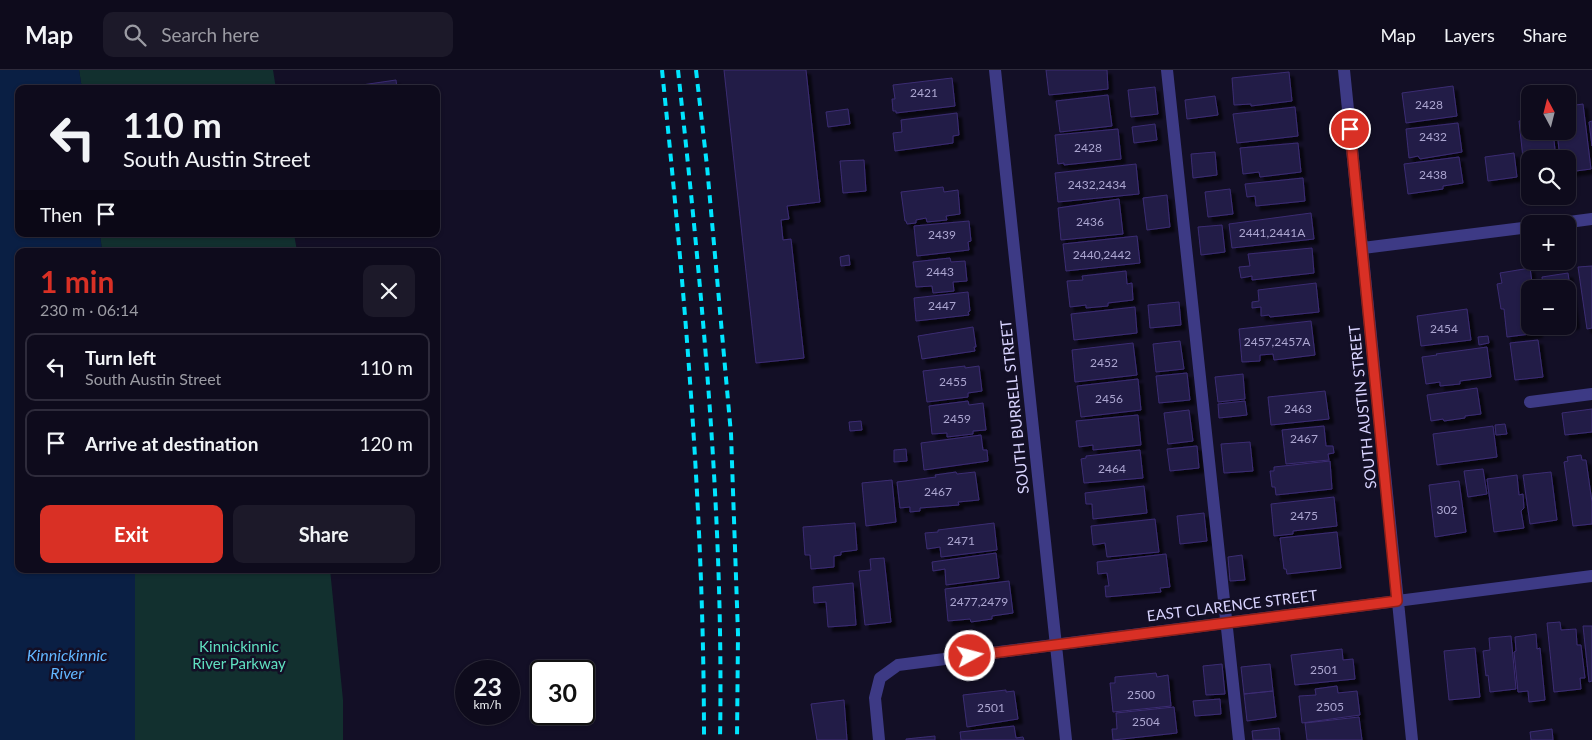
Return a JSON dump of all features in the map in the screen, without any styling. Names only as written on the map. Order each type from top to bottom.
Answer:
[{"type":"street","name":"SOUTH BURRELL STREET","points":[[995,70],[1066,740]]},
{"type":"street","points":[[1167,70],[1239,740]]},
{"type":"street","name":"SOUTH AUSTIN STREET","points":[[1344,70],[1412,740]]},
{"type":"street","points":[[1576,221],[1592,219]]},
{"type":"street","points":[[1363,248],[1521,228]]},
{"type":"street","points":[[1530,402],[1592,394]]},
{"type":"street","name":"EAST CLARENCE STREET","points":[[879,740],[875,698],[880,678],[898,665],[1592,576]]},
{"type":"green space","points":[[79,70],[273,70],[275,85],[81,85]]},
{"type":"green space","points":[[100,237],[295,237],[296,248],[102,248]]},
{"type":"green space","name":"Kinnickinnic River Parkway","points":[[135,573],[330,573],[343,700],[343,740],[135,740]]},
{"type":"water","name":"Kinnickinnic River","points":[[0,70],[79,70],[81,85],[15,85],[15,237],[100,237],[102,248],[15,248],[15,573],[135,573],[135,740],[0,740]]},
{"type":"building","points":[[724,70],[806,70],[820,202],[787,206],[789,219],[781,220],[783,240],[791,239],[804,358],[756,363]]},
{"type":"building","points":[[1046,70],[1107,70],[1108,89],[1049,95]]},
{"type":"building","points":[[1289,72],[1292,101],[1251,106],[1251,104],[1234,105],[1232,78]]},
{"type":"building","points":[[952,78],[955,106],[896,113],[896,111],[893,111],[892,99],[895,99],[893,85]]},
{"type":"building","points":[[396,80],[397,85],[362,85]]},
{"type":"building","points":[[1453,86],[1457,116],[1406,123],[1402,93]]},
{"type":"building","points":[[1155,87],[1158,114],[1131,117],[1128,90]]},
{"type":"building","points":[[1108,95],[1112,126],[1060,132],[1056,101]]},
{"type":"building","points":[[1215,96],[1218,115],[1187,119],[1185,100]]},
{"type":"building","points":[[1583,104],[1591,169],[1576,171],[1576,150],[1559,150],[1558,140],[1576,140],[1576,105]]},
{"type":"building","points":[[1295,107],[1298,136],[1237,143],[1233,114]]},
{"type":"building","points":[[848,109],[850,124],[828,127],[826,112]]},
{"type":"building","points":[[957,113],[959,135],[953,136],[953,143],[895,151],[893,133],[902,132],[901,120]]},
{"type":"building","points":[[1519,121],[1521,121],[1521,140]]},
{"type":"building","points":[[1592,121],[1592,146],[1589,122]]},
{"type":"building","points":[[1458,123],[1462,152],[1420,159],[1418,156],[1409,158],[1406,129]]},
{"type":"building","points":[[1155,124],[1157,140],[1134,143],[1132,127]]},
{"type":"building","points":[[1118,129],[1121,159],[1058,164],[1055,135]]},
{"type":"building","points":[[1521,140],[1554,140],[1555,150],[1522,150]]},
{"type":"building","points":[[1298,143],[1301,172],[1260,177],[1259,172],[1243,174],[1240,148]]},
{"type":"building","points":[[1215,152],[1217,175],[1193,178],[1191,154]]},
{"type":"building","points":[[1514,153],[1517,177],[1488,181],[1485,157]]},
{"type":"building","points":[[1459,157],[1463,183],[1443,186],[1443,189],[1408,194],[1404,164]]},
{"type":"building","points":[[864,160],[866,191],[843,193],[840,161]]},
{"type":"building","points":[[1136,164],[1139,194],[1058,202],[1055,173]]},
{"type":"building","points":[[1303,178],[1305,201],[1256,206],[1255,196],[1247,197],[1245,184]]},
{"type":"building","points":[[943,187],[944,192],[958,190],[960,214],[946,216],[947,220],[927,222],[926,218],[916,220],[916,223],[907,224],[901,192]]},
{"type":"building","points":[[1230,189],[1233,214],[1208,217],[1205,192]]},
{"type":"building","points":[[1167,195],[1170,227],[1147,230],[1143,198]]},
{"type":"building","points":[[1119,199],[1123,234],[1061,240],[1058,208]]},
{"type":"building","points":[[1311,213],[1314,239],[1232,248],[1229,224]]},
{"type":"building","points":[[969,221],[971,241],[968,242],[969,250],[917,256],[914,226]]},
{"type":"building","points":[[1222,225],[1225,252],[1201,255],[1198,227]]},
{"type":"building","points":[[1137,236],[1140,263],[1066,271],[1063,244]]},
{"type":"building","points":[[1312,248],[1314,273],[1252,280],[1252,276],[1241,278],[1239,267],[1250,266],[1248,254]]},
{"type":"building","points":[[849,255],[850,265],[841,266],[840,257]]},
{"type":"building","points":[[950,258],[951,262],[965,261],[967,281],[953,282],[954,291],[933,293],[932,286],[916,287],[913,262]]},
{"type":"building","points":[[1592,266],[1592,328],[1587,329],[1578,267]]},
{"type":"building","points":[[1530,270],[1532,280],[1521,280],[1522,335],[1507,337],[1504,309],[1501,309],[1497,284],[1502,283],[1500,273]]},
{"type":"building","points":[[1126,271],[1127,284],[1132,283],[1133,300],[1108,303],[1108,306],[1086,308],[1086,305],[1070,307],[1067,281],[1083,280],[1082,276]]},
{"type":"building","points":[[1568,273],[1569,280],[1542,280],[1542,277]]},
{"type":"building","points":[[1316,283],[1319,312],[1270,317],[1269,315],[1261,316],[1261,307],[1252,308],[1252,302],[1259,301],[1258,290]]},
{"type":"building","points":[[968,292],[969,315],[916,321],[914,298]]},
{"type":"building","points":[[1179,302],[1181,325],[1150,328],[1148,305]]},
{"type":"building","points":[[1135,307],[1137,333],[1074,340],[1071,314]]},
{"type":"building","points":[[1467,309],[1471,340],[1421,346],[1417,316]]},
{"type":"building","points":[[1311,321],[1315,355],[1274,360],[1273,354],[1260,355],[1260,361],[1242,362],[1239,329]]},
{"type":"building","points":[[973,327],[975,351],[922,359],[918,336]]},
{"type":"building","points":[[1488,336],[1489,343],[1479,345],[1478,337]]},
{"type":"building","points":[[1538,340],[1543,377],[1515,380],[1510,343]]},
{"type":"building","points":[[1180,341],[1184,369],[1156,372],[1153,344]]},
{"type":"building","points":[[1133,343],[1137,375],[1075,382],[1072,350]]},
{"type":"building","points":[[1487,347],[1491,377],[1460,381],[1460,384],[1440,386],[1440,382],[1426,384],[1422,357]]},
{"type":"building","points":[[965,366],[965,368],[979,366],[982,391],[968,393],[968,397],[927,402],[923,371]]},
{"type":"building","points":[[1187,373],[1190,400],[1159,403],[1156,376]]},
{"type":"building","points":[[1243,374],[1245,399],[1218,402],[1215,377]]},
{"type":"building","points":[[1138,379],[1141,410],[1081,417],[1077,386]]},
{"type":"building","points":[[1477,388],[1481,414],[1444,421],[1443,419],[1431,421],[1427,395]]},
{"type":"building","points":[[1325,391],[1329,419],[1271,425],[1268,397]]},
{"type":"building","points":[[968,401],[969,405],[983,403],[986,430],[973,431],[973,434],[947,437],[947,433],[932,434],[929,406]]},
{"type":"building","points":[[1245,401],[1247,415],[1219,418],[1218,404]]},
{"type":"building","points":[[1592,409],[1592,432],[1565,435],[1562,413]]},
{"type":"building","points":[[1189,410],[1193,441],[1168,444],[1164,413]]},
{"type":"building","points":[[1138,415],[1141,445],[1093,450],[1093,445],[1079,447],[1076,421]]},
{"type":"building","points":[[861,421],[862,430],[850,431],[849,422]]},
{"type":"building","points":[[1505,424],[1507,434],[1496,435],[1495,425]]},
{"type":"building","points":[[1324,426],[1326,446],[1333,446],[1334,453],[1328,454],[1329,460],[1286,464],[1282,430]]},
{"type":"building","points":[[1493,426],[1497,457],[1437,465],[1433,434]]},
{"type":"building","points":[[981,435],[983,450],[987,450],[988,461],[924,470],[921,443]]},
{"type":"building","points":[[1250,442],[1253,471],[1224,473],[1221,444]]},
{"type":"building","points":[[1197,446],[1199,468],[1170,471],[1167,449]]},
{"type":"building","points":[[906,449],[907,461],[894,462],[894,450]]},
{"type":"building","points":[[1140,450],[1143,478],[1084,483],[1081,459],[1086,458],[1086,456]]},
{"type":"building","points":[[1581,455],[1582,460],[1586,460],[1592,502],[1592,524],[1573,526],[1564,462],[1568,461],[1567,457]]},
{"type":"building","points":[[1330,461],[1332,489],[1276,495],[1275,487],[1272,487],[1270,471],[1274,471],[1274,467]]},
{"type":"building","points":[[1483,469],[1487,494],[1468,497],[1464,471]]},
{"type":"building","points":[[956,472],[957,474],[975,472],[979,500],[958,502],[959,505],[920,508],[920,511],[910,512],[910,507],[900,508],[897,482],[936,477],[935,475]]},
{"type":"building","points":[[1551,472],[1557,520],[1530,524],[1523,475]]},
{"type":"building","points":[[1517,475],[1519,495],[1523,494],[1524,508],[1521,511],[1524,528],[1494,532],[1487,479]]},
{"type":"building","points":[[892,480],[896,522],[866,526],[862,483]]},
{"type":"building","points":[[1459,481],[1466,532],[1435,537],[1429,485]]},
{"type":"building","points":[[1144,486],[1147,513],[1093,519],[1092,504],[1086,504],[1085,493]]},
{"type":"building","points":[[1334,497],[1337,526],[1293,531],[1293,534],[1274,536],[1271,504]]},
{"type":"building","points":[[1204,513],[1207,541],[1180,544],[1177,516]]},
{"type":"building","points":[[1155,519],[1159,552],[1107,557],[1105,543],[1093,545],[1091,526]]},
{"type":"building","points":[[855,523],[857,550],[841,552],[841,555],[834,556],[834,567],[811,569],[810,555],[805,555],[803,527]]},
{"type":"building","points":[[994,523],[997,550],[941,557],[940,547],[927,549],[925,533]]},
{"type":"building","points":[[1337,532],[1341,568],[1287,574],[1286,569],[1284,569],[1280,538]]},
{"type":"building","points":[[996,553],[999,578],[946,585],[945,569],[933,571],[932,562]]},
{"type":"building","points":[[1166,554],[1170,587],[1160,588],[1161,592],[1106,597],[1105,586],[1109,586],[1107,573],[1098,574],[1097,562]]},
{"type":"building","points":[[1242,555],[1245,580],[1230,581],[1228,557]]},
{"type":"building","points":[[884,558],[891,622],[865,625],[859,571],[871,570],[870,559]]},
{"type":"building","points":[[1009,581],[1013,613],[971,622],[970,619],[948,621],[945,589]]},
{"type":"building","points":[[853,583],[856,625],[828,627],[826,602],[814,603],[813,587]]},
{"type":"building","points":[[1560,622],[1561,630],[1576,629],[1577,645],[1581,645],[1585,678],[1580,678],[1581,689],[1554,692],[1547,623]]},
{"type":"building","points":[[1583,626],[1592,626],[1592,681],[1589,682]]},
{"type":"building","points":[[1536,634],[1537,649],[1540,648],[1545,700],[1529,702],[1528,691],[1518,692],[1514,652],[1516,651],[1515,637]]},
{"type":"building","points":[[1511,636],[1516,689],[1490,692],[1483,651],[1490,650],[1489,638]]},
{"type":"building","points":[[1475,648],[1480,697],[1449,700],[1444,651]]},
{"type":"building","points":[[1342,649],[1343,660],[1353,659],[1355,679],[1295,685],[1291,655]]},
{"type":"building","points":[[1222,664],[1225,694],[1206,695],[1203,666]]},
{"type":"building","points":[[1270,664],[1273,691],[1244,694],[1241,667]]},
{"type":"building","points":[[1156,673],[1157,677],[1168,675],[1171,706],[1113,712],[1110,683],[1115,683],[1115,677]]},
{"type":"building","points":[[1337,686],[1338,693],[1357,691],[1360,715],[1302,723],[1299,696],[1316,695],[1315,689]]},
{"type":"building","points":[[1006,690],[1006,692],[1014,691],[1018,719],[967,727],[963,695]]},
{"type":"building","points":[[1273,691],[1276,717],[1247,721],[1244,694]]},
{"type":"building","points":[[1220,699],[1221,714],[1195,716],[1193,701]]},
{"type":"building","points":[[844,700],[847,740],[817,740],[811,704]]},
{"type":"building","points":[[1174,707],[1177,733],[1113,740],[1112,729],[1117,729],[1116,713]]},
{"type":"building","points":[[1359,717],[1362,740],[1307,740],[1305,723]]},
{"type":"building","points":[[1014,726],[1016,738],[1023,737],[1024,740],[961,740],[960,732]]},
{"type":"building","points":[[1279,728],[1280,740],[1253,740],[1252,731]]},
{"type":"building","points":[[1552,729],[1553,740],[1531,740],[1530,732]]},
{"type":"building","points":[[935,736],[935,740],[906,740],[906,739]]},
{"type":"railway","points":[[662,70],[692,405],[701,572],[704,740]]},
{"type":"railway","points":[[678,70],[710,404],[718,572],[720,740]]},
{"type":"railway","points":[[696,70],[707,166],[731,434],[738,634],[737,740]]},
{"type":"route","points":[[970,656],[1397,601],[1350,129]]}]
